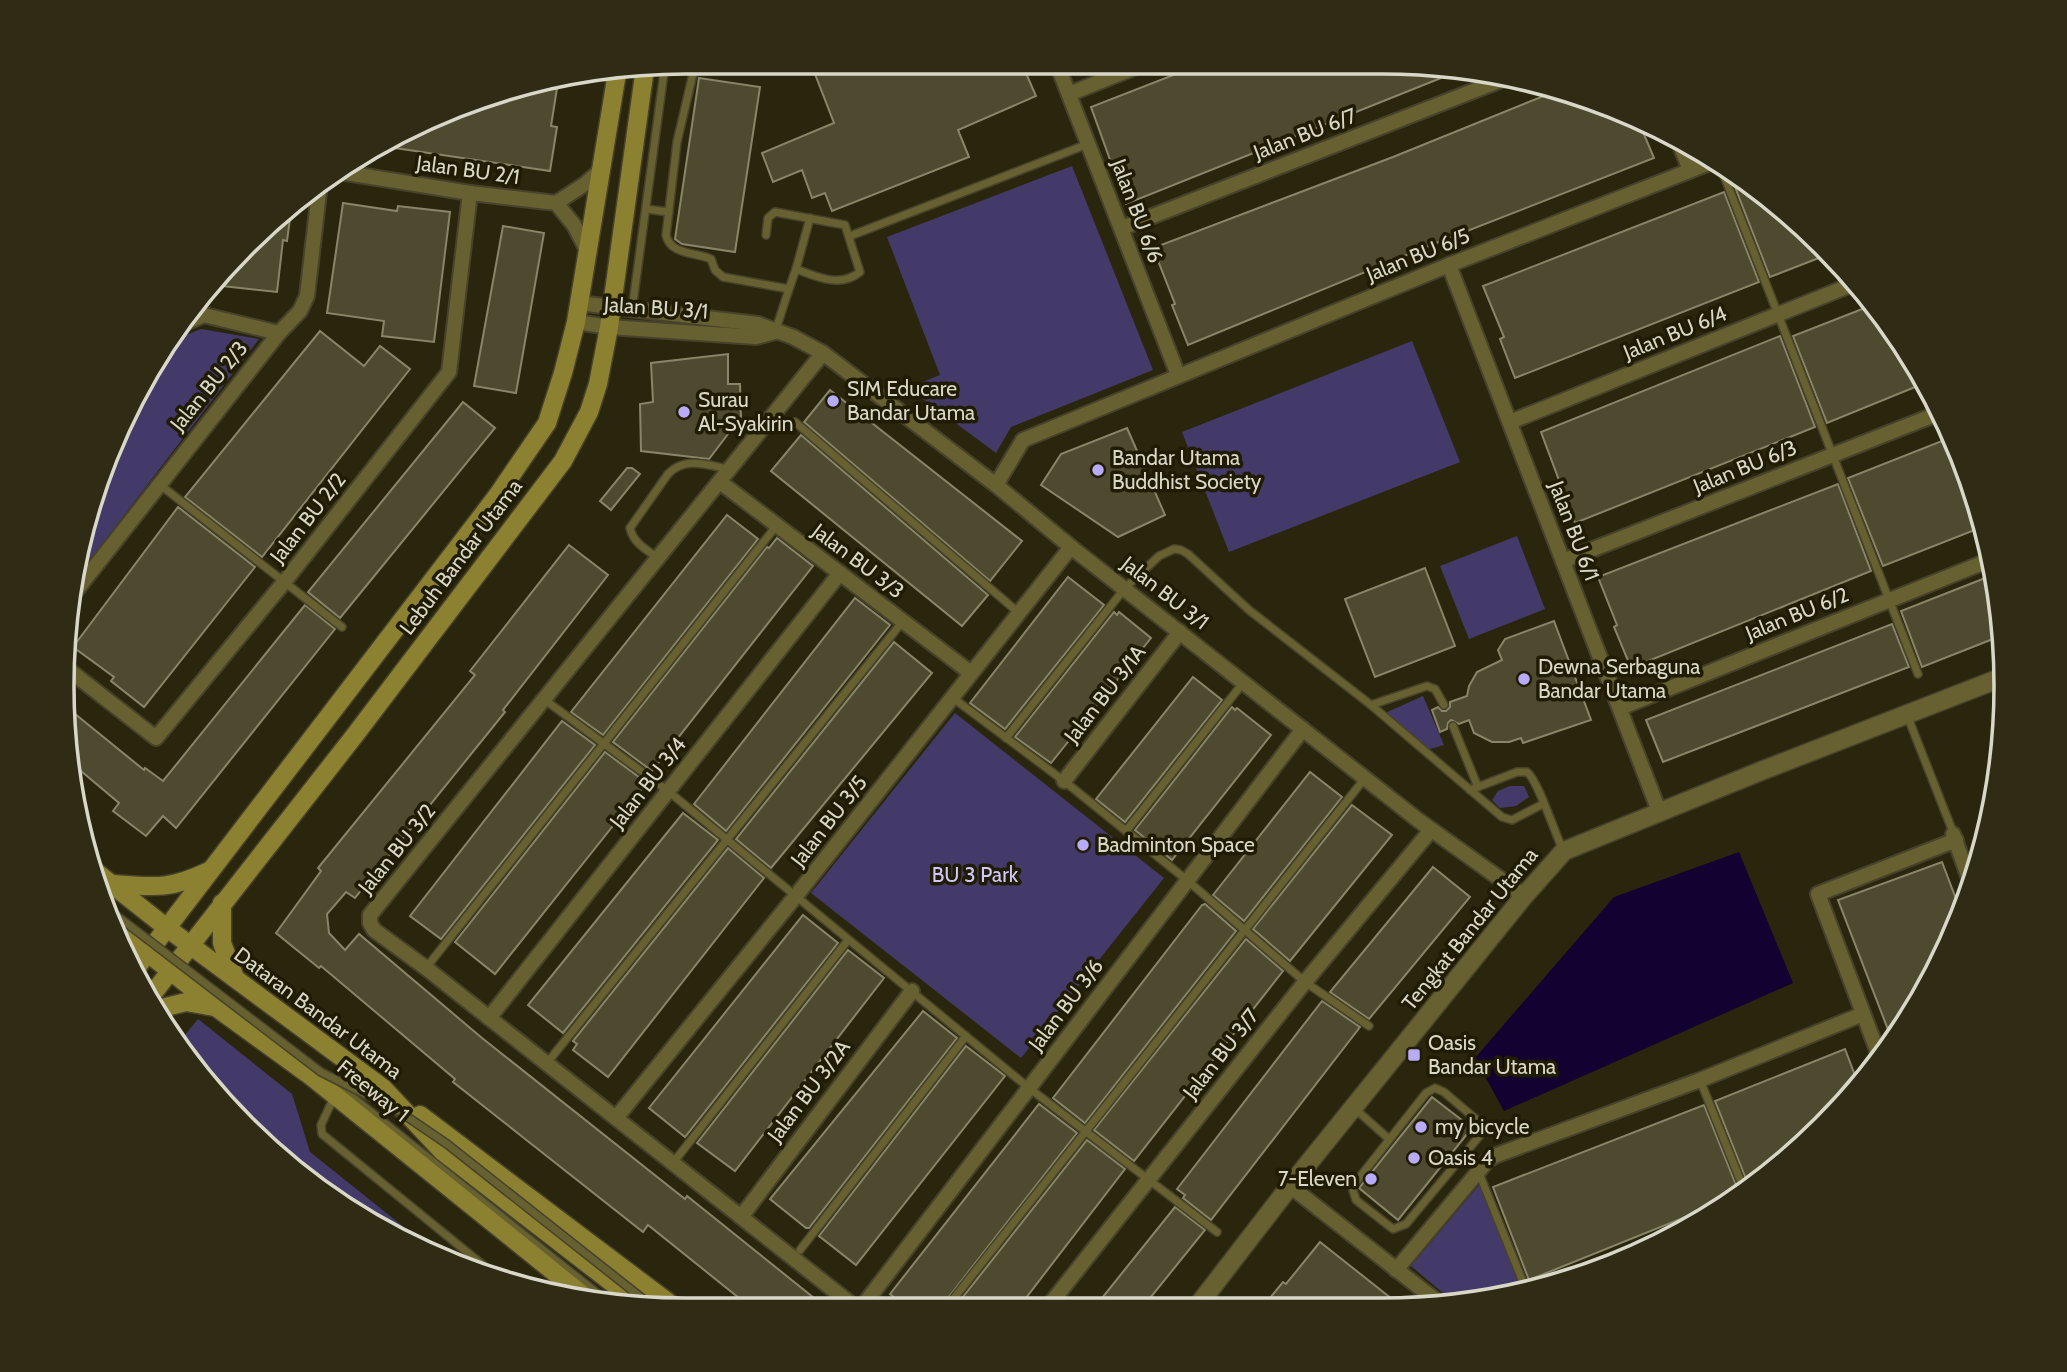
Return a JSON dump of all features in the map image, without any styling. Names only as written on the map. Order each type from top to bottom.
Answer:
[{"type":"main road","name":"Lebuh Bandar Utama","points":[[155,990],[355,735],[563,461],[589,412],[598,384],[612,308],[644,75]]},
{"type":"main road","name":"Lebuh Bandar Utama","points":[[140,963],[497,496],[547,423],[564,373],[576,322],[616,78]]},
{"type":"main road","points":[[112,884],[163,887],[186,882],[212,869]]},
{"type":"main road","name":"Dataran Bandar Utama","points":[[105,878],[167,928],[383,1088],[443,1152],[628,1295]]},
{"type":"main road","points":[[222,903],[222,943],[235,978]]},
{"type":"main road","points":[[128,937],[335,1096],[574,1288]]},
{"type":"main road","points":[[165,1007],[186,1002],[218,1008]]},
{"type":"main road","points":[[383,1088],[662,1297]]},
{"type":"street","name":"Jalan BU 6/6","points":[[1061,73],[1178,375]]},
{"type":"street","points":[[1069,94],[1122,73]]},
{"type":"street","name":"Jalan BU 6/7","points":[[1122,228],[1492,84]]},
{"type":"street","points":[[1684,154],[1690,170]]},
{"type":"street","name":"Jalan BU 6/5","points":[[996,485],[1023,440],[1449,265],[1702,165]]},
{"type":"street","points":[[587,250],[574,225],[556,204],[600,171]]},
{"type":"street","name":"Jalan BU 2/1","points":[[351,174],[556,204]]},
{"type":"street","name":"Jalan BU 2/2","points":[[74,674],[156,738],[285,581],[449,372],[471,193]]},
{"type":"street","name":"Jalan BU 2/3","points":[[83,582],[279,333],[300,311],[307,296],[319,196]]},
{"type":"street","name":"Jalan BU 6/1","points":[[1449,265],[1659,811]]},
{"type":"street","name":"Jalan BU 6/4","points":[[1510,422],[1846,287]]},
{"type":"street","name":"Jalan BU 3/1","points":[[578,303],[758,324],[793,337],[823,353],[996,485],[1432,830],[1524,896]]},
{"type":"street","points":[[196,318],[204,315],[279,333]]},
{"type":"street","name":"Jalan BU 3/1","points":[[576,322],[609,327],[756,337],[775,332]]},
{"type":"street","name":"Jalan BU 3/2","points":[[823,353],[370,915],[370,923],[374,930],[426,968],[844,1298]]},
{"type":"street","name":"Jalan BU 6/3","points":[[1563,561],[1931,416]]},
{"type":"street","name":"Jalan BU 3/3","points":[[720,482],[971,673]]},
{"type":"street","name":"Jalan BU 3/5","points":[[617,1118],[1071,547]]},
{"type":"street","name":"Jalan BU 6/2","points":[[1620,708],[1981,563]]},
{"type":"street","name":"Jalan BU 3/4","points":[[489,1018],[841,573]]},
{"type":"street","name":"Jalan BU 3/1A","points":[[1064,781],[1180,632]]},
{"type":"street","name":"Tengkat Bandar Utama","points":[[1204,1298],[1290,1186],[1524,896],[1564,851],[1659,811],[1994,681]]},
{"type":"street","name":"Jalan BU 3/6","points":[[869,1298],[1303,729]]},
{"type":"street","name":"Jalan BU 3/7","points":[[1055,1298],[1305,982],[1432,830]]},
{"type":"street","points":[[1876,1047],[1818,894],[1954,836],[1966,869]]},
{"type":"street","name":"Jalan BU 3/2A","points":[[741,1217],[912,991]]},
{"type":"street","points":[[1396,1270],[1488,1160],[1497,1155],[1700,1080],[1863,1014]]},
{"type":"street","points":[[1290,1186],[1430,1296]]},
{"type":"lane","points":[[693,73],[677,142],[667,241],[674,248],[711,259],[715,270],[723,277],[789,289]]},
{"type":"lane","points":[[632,310],[664,74]]},
{"type":"lane","points":[[850,236],[1088,144]]},
{"type":"lane","points":[[1726,180],[1918,674]]},
{"type":"lane","points":[[646,209],[669,212]]},
{"type":"lane","points":[[766,235],[770,214],[775,212],[845,225],[859,268],[858,274],[830,281],[796,269]]},
{"type":"lane","points":[[775,332],[810,218]]},
{"type":"lane","points":[[795,422],[1019,613]]},
{"type":"lane","points":[[659,559],[636,542],[630,528],[668,474],[688,462],[730,469]]},
{"type":"lane","points":[[158,484],[342,626]]},
{"type":"lane","points":[[426,968],[777,525]]},
{"type":"lane","points":[[1006,738],[1125,588],[1159,555],[1174,549],[1188,554],[1249,610],[1474,788],[1507,820],[1517,818],[1543,804]]},
{"type":"lane","points":[[547,1063],[903,621]]},
{"type":"lane","points":[[1126,831],[1244,682]]},
{"type":"lane","points":[[1371,705],[1426,686],[1435,689],[1444,705]]},
{"type":"lane","points":[[952,697],[1064,781],[1188,881],[1305,982],[1369,1026]]},
{"type":"lane","points":[[545,700],[668,792],[1029,1088],[1217,1232]]},
{"type":"lane","points":[[1907,715],[1954,836]]},
{"type":"lane","points":[[1453,726],[1474,788]]},
{"type":"lane","points":[[1474,788],[1517,772],[1527,772],[1534,779],[1564,851]]},
{"type":"lane","points":[[954,1298],[1365,778]]},
{"type":"lane","name":"Freeway 1","points":[[119,917],[321,1072],[595,1291]]},
{"type":"lane","points":[[673,1163],[848,940]]},
{"type":"lane","points":[[800,1250],[966,1036]]},
{"type":"lane","points":[[321,1072],[400,1112],[447,1144],[640,1296]]},
{"type":"lane","points":[[1700,1080],[1741,1181]]},
{"type":"lane","points":[[1434,1088],[1444,1092],[1461,1106],[1478,1121],[1482,1129],[1479,1138],[1406,1224],[1398,1229],[1389,1226],[1356,1200],[1351,1192],[1354,1183],[1389,1139],[1426,1093],[1434,1088]]},
{"type":"lane","points":[[335,1096],[321,1125],[323,1134],[480,1263]]},
{"type":"lane","points":[[1354,1108],[1389,1139]]},
{"type":"lane","points":[[1479,1172],[1523,1282]]},
{"type":"green space","points":[[1072,166],[1153,370],[1011,427],[996,453],[908,388],[940,375],[887,237]]},
{"type":"green space","points":[[201,329],[259,339],[85,566],[94,527],[120,452],[156,380],[184,336]]},
{"type":"green space","points":[[1412,341],[1460,462],[1229,552],[1182,432]]},
{"type":"green space","points":[[1517,536],[1545,609],[1469,639],[1440,566]]},
{"type":"green space","points":[[1423,696],[1444,745],[1423,751],[1383,714]]},
{"type":"green space","name":"BU 3 Park","points":[[955,713],[1164,878],[1021,1058],[811,893]]},
{"type":"green space","points":[[1510,786],[1524,786],[1529,797],[1516,806],[1500,808],[1492,800],[1498,791]]},
{"type":"green space","points":[[198,1019],[292,1094],[310,1152],[411,1233],[346,1195],[282,1147],[225,1090],[184,1036]]},
{"type":"green space","points":[[1480,1184],[1519,1283],[1445,1295],[1411,1266]]},
{"type":"shaded area","points":[[1739,852],[1793,983],[1504,1111],[1475,1058],[1614,897]]},
{"type":"building","points":[[1026,73],[1036,96],[958,130],[969,157],[832,211],[825,193],[812,198],[802,170],[773,182],[762,153],[834,123],[815,74]]},
{"type":"building","points":[[1178,73],[1381,73],[1443,77],[1126,204],[1091,107]]},
{"type":"building","points":[[699,78],[760,87],[735,252],[682,244],[675,239]]},
{"type":"building","points":[[557,87],[551,126],[557,127],[550,171],[395,148],[452,120],[489,106]]},
{"type":"building","points":[[1545,96],[1644,133],[1654,158],[1426,247],[1188,345],[1153,248],[1393,157]]},
{"type":"building","points":[[1735,187],[1785,225],[1819,258],[1770,277]]},
{"type":"building","points":[[1724,192],[1759,282],[1515,378],[1500,339],[1504,337],[1483,286]]},
{"type":"building","points":[[343,203],[397,211],[398,206],[450,212],[434,342],[382,336],[384,321],[327,313]]},
{"type":"building","points":[[290,219],[287,241],[283,240],[277,292],[222,286]]},
{"type":"building","points":[[503,226],[544,233],[516,393],[474,386]]},
{"type":"building","points":[[1863,309],[1915,387],[1827,423],[1793,336]]},
{"type":"building","points":[[320,331],[364,366],[380,346],[410,369],[262,557],[185,497]]},
{"type":"building","points":[[1780,336],[1815,427],[1575,523],[1541,432]]},
{"type":"building","name":"Surau Al-Syakirin","points":[[728,354],[728,384],[740,384],[741,417],[709,459],[641,451],[640,404],[653,402],[651,363]]},
{"type":"building","points":[[830,390],[1022,541],[990,581],[804,422]]},
{"type":"building","points":[[463,402],[495,428],[340,618],[308,592]]},
{"type":"building","name":"Bandar Utama Buddhist Society","points":[[1127,428],[1165,515],[1118,537],[1041,485],[1061,454]]},
{"type":"building","points":[[801,435],[988,595],[962,626],[771,471]]},
{"type":"building","points":[[1942,441],[1974,530],[1883,566],[1848,478]]},
{"type":"building","points":[[627,468],[640,474],[611,510],[600,501]]},
{"type":"building","points":[[1838,484],[1871,571],[1631,668],[1598,577]]},
{"type":"building","points":[[178,507],[255,567],[144,707],[111,681],[114,677],[75,648],[75,644]]},
{"type":"building","points":[[727,515],[758,539],[603,735],[571,712]]},
{"type":"building","points":[[777,538],[813,566],[652,771],[613,742],[767,547]]},
{"type":"building","points":[[569,545],[608,575],[503,710],[505,712],[355,898],[346,892],[327,914],[329,933],[345,950],[359,934],[482,1038],[814,1298],[739,1298],[648,1225],[643,1232],[453,1082],[455,1079],[321,966],[319,968],[276,933],[321,871],[318,868],[475,675],[470,671]]},
{"type":"building","points":[[1425,568],[1455,646],[1375,677],[1345,599]]},
{"type":"building","points":[[1068,577],[1104,605],[1005,729],[970,703]]},
{"type":"building","points":[[1984,579],[1991,640],[1922,667],[1901,611]]},
{"type":"building","points":[[855,598],[890,625],[726,831],[694,804]]},
{"type":"building","points":[[305,605],[335,629],[176,828],[163,816],[146,836],[113,811],[119,803],[80,770],[75,714],[144,770],[145,768],[163,781]]},
{"type":"building","points":[[1114,612],[1117,615],[1119,612],[1151,638],[1051,763],[1015,737]]},
{"type":"building","name":"Dewna Serbaguna Bandar Utama","points":[[1554,621],[1591,720],[1523,743],[1521,738],[1509,742],[1492,742],[1474,733],[1469,720],[1459,724],[1451,720],[1447,729],[1440,732],[1432,710],[1438,707],[1446,711],[1450,702],[1467,696],[1477,672],[1502,660],[1498,650],[1505,639]]},
{"type":"building","points":[[1892,624],[1909,667],[1663,762],[1646,720]]},
{"type":"building","points":[[894,642],[932,673],[771,868],[736,839]]},
{"type":"building","points":[[1193,677],[1222,700],[1125,822],[1096,799]]},
{"type":"building","points":[[1232,707],[1235,710],[1237,708],[1271,735],[1172,860],[1135,830]]},
{"type":"building","points":[[562,721],[595,745],[441,939],[410,916]]},
{"type":"building","points":[[605,752],[647,783],[495,974],[455,942]]},
{"type":"building","points":[[1310,772],[1342,797],[1244,921],[1213,895]]},
{"type":"building","points":[[1352,805],[1392,835],[1290,961],[1253,929]]},
{"type":"building","points":[[683,813],[718,840],[563,1033],[528,1005]]},
{"type":"building","points":[[728,848],[764,878],[608,1077],[573,1050],[577,1044],[573,1041]]},
{"type":"building","points":[[1942,862],[1956,898],[1930,957],[1888,1029],[1838,900]]},
{"type":"building","points":[[1433,867],[1470,897],[1369,1019],[1330,992]]},
{"type":"building","points":[[1205,904],[1236,931],[1085,1123],[1053,1098]]},
{"type":"building","points":[[803,915],[838,943],[685,1137],[649,1108]]},
{"type":"building","points":[[1246,939],[1283,971],[1134,1161],[1094,1130]]},
{"type":"building","points":[[848,950],[884,978],[735,1171],[697,1143]]},
{"type":"building","points":[[1322,1001],[1360,1027],[1211,1220],[1183,1198],[1185,1195],[1177,1189]]},
{"type":"building","points":[[923,1011],[957,1038],[809,1228],[806,1228],[770,1199]]},
{"type":"building","points":[[966,1046],[1005,1076],[856,1265],[819,1236]]},
{"type":"building","points":[[1845,1049],[1855,1074],[1785,1147],[1746,1178],[1715,1101]]},
{"type":"building","name":"Oasis 4","points":[[1432,1097],[1472,1128],[1398,1220],[1359,1188]]},
{"type":"building","points":[[1039,1104],[1077,1133],[948,1298],[895,1298],[890,1294]]},
{"type":"building","points":[[1704,1105],[1736,1185],[1684,1217],[1529,1280],[1493,1187]]},
{"type":"building","points":[[1087,1140],[1125,1169],[1026,1298],[962,1298]]},
{"type":"building","points":[[1175,1207],[1205,1230],[1150,1298],[1102,1298]]},
{"type":"building","points":[[1320,1242],[1391,1298],[1270,1298],[1283,1282],[1286,1284]]},
{"type":"place","name":"SIM Educare Bandar Utama","points":[[833,401]]},
{"type":"place","name":"Surau Al-Syakirin","points":[[684,412]]},
{"type":"place","name":"Bandar Utama Buddhist Society","points":[[1098,470]]},
{"type":"place","name":"Dewna Serbaguna Bandar Utama","points":[[1524,679]]},
{"type":"place","name":"Badminton Space","points":[[1083,845]]},
{"type":"place","name":"Oasis Bandar Utama","points":[[1414,1055]]},
{"type":"place","name":"my bicycle","points":[[1421,1127]]},
{"type":"place","name":"Oasis 4","points":[[1414,1158]]},
{"type":"place","name":"7-Eleven","points":[[1371,1179]]}]
